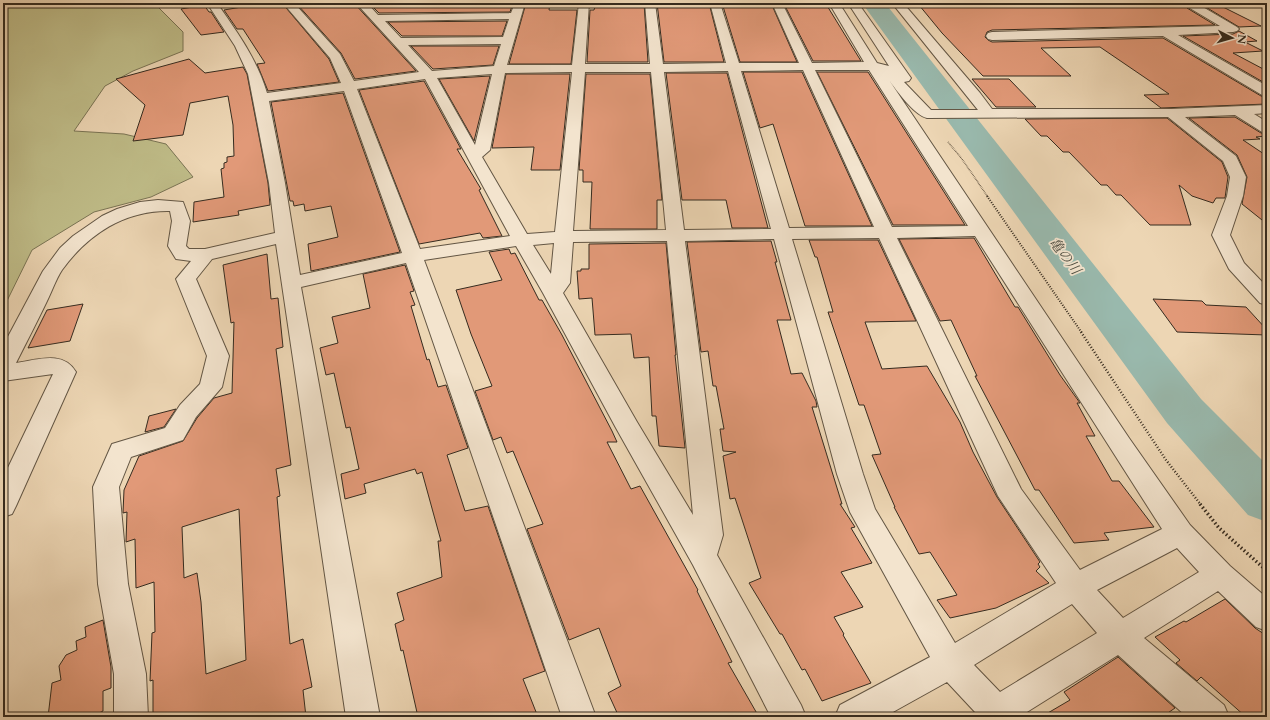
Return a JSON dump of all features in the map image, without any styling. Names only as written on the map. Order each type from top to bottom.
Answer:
[{"type":"street","points":[[212,3],[241,46],[255,74],[261,98],[277,183],[291,283],[364,717]]},
{"type":"street","points":[[288,3],[336,57],[349,86],[413,256],[579,717]]},
{"type":"street","points":[[361,3],[428,75],[702,556],[789,717]]},
{"type":"street","points":[[553,293],[560,283],[565,237],[584,3]]},
{"type":"street","points":[[650,3],[709,535],[702,556]]},
{"type":"street","points":[[715,3],[850,474],[864,512],[950,663],[996,715],[1220,575]]},
{"type":"street","points":[[777,3],[1011,496],[1075,587],[1120,637],[1212,717]]},
{"type":"street","points":[[834,3],[860,46],[1120,445],[1180,533],[1220,575],[1267,617]]},
{"type":"street","points":[[854,3],[912,88],[906,93]]},
{"type":"street","points":[[897,3],[975,96],[983,114]]},
{"type":"street","points":[[992,36],[1233,30],[1192,5]]},
{"type":"street","points":[[375,18],[518,9],[499,69],[482,150],[474,155]]},
{"type":"street","points":[[1149,22],[1267,92]]},
{"type":"street","points":[[397,42],[508,40]]},
{"type":"street","points":[[261,98],[428,75],[499,69],[874,66],[886,69],[906,93],[930,114],[1171,113],[1267,109]]},
{"type":"street","points":[[1238,110],[1267,129]]},
{"type":"street","points":[[1171,113],[1230,159],[1238,177],[1235,196],[1221,235],[1236,265],[1267,299]]},
{"type":"street","points":[[3,367],[54,267],[87,232],[115,214],[131,209],[160,204],[177,206],[181,221],[177,246],[183,255],[205,254],[285,236]]},
{"type":"street","points":[[291,283],[413,256],[521,240],[565,237],[981,231]]},
{"type":"street","points":[[131,717],[130,674],[113,584],[106,487],[121,451],[174,434],[188,410],[211,387],[218,356],[186,279],[205,254]]},
{"type":"street","points":[[3,373],[57,365],[65,372],[3,506]]},
{"type":"street","points":[[852,717],[950,663],[1075,587],[1180,533]]},
{"type":"path","points":[[930,114],[1054,292],[1166,460],[1220,528],[1267,571]]},
{"type":"shaded area","points":[[3,3],[154,3],[183,32],[183,51],[133,71],[105,86],[74,131],[124,134],[166,144],[193,177],[151,197],[94,212],[32,250],[3,309]]},
{"type":"building","points":[[265,3],[282,3],[329,59],[339,82],[268,91],[257,64],[265,63],[243,29],[237,29],[224,10]]},
{"type":"building","points":[[296,3],[325,3],[327,6],[354,3],[416,71],[355,79],[341,53]]},
{"type":"building","points":[[375,3],[513,3],[510,12],[379,13],[372,6]]},
{"type":"building","points":[[526,3],[550,3],[549,10],[577,10],[571,64],[509,64]]},
{"type":"building","points":[[596,3],[644,3],[648,62],[587,62],[590,10],[594,10]]},
{"type":"building","points":[[657,3],[709,3],[724,62],[664,62]]},
{"type":"building","points":[[722,3],[771,3],[797,62],[740,62]]},
{"type":"building","points":[[984,3],[1186,3],[1187,8],[1215,25],[992,30],[987,32],[985,37],[992,42],[1163,38],[1261,96],[1267,97],[1267,104],[1161,108],[1144,95],[1169,94],[1100,47],[1041,48],[1071,76],[983,76],[942,33],[919,5]]},
{"type":"building","points":[[1199,3],[1215,3],[1261,26],[1239,27]]},
{"type":"building","points":[[784,4],[826,4],[861,61],[813,61]]},
{"type":"building","points":[[204,5],[209,12],[211,12],[224,32],[201,35],[181,9]]},
{"type":"building","points":[[507,21],[502,36],[402,36],[388,22]]},
{"type":"building","points":[[1239,31],[1257,41],[1245,42],[1263,51],[1233,53],[1267,71],[1267,82],[1263,82],[1183,36],[1233,34]]},
{"type":"building","points":[[411,46],[499,46],[493,65],[433,69]]},
{"type":"building","points":[[189,59],[205,73],[243,67],[247,74],[268,183],[270,205],[238,211],[239,215],[193,222],[194,202],[224,197],[221,169],[224,168],[224,163],[227,162],[227,157],[234,156],[233,125],[228,96],[190,103],[183,135],[133,141],[145,105],[116,79]]},
{"type":"building","points":[[743,72],[802,72],[872,226],[805,226],[773,124],[760,128]]},
{"type":"building","points":[[817,72],[868,72],[965,225],[893,225]]},
{"type":"building","points":[[666,73],[727,73],[768,228],[732,228],[726,200],[682,200]]},
{"type":"building","points":[[506,74],[570,74],[560,170],[531,170],[534,147],[492,148]]},
{"type":"building","points":[[586,74],[650,74],[662,200],[657,200],[657,229],[590,229],[592,182],[583,182],[583,170],[579,170]]},
{"type":"building","points":[[490,76],[474,141],[439,79]]},
{"type":"building","points":[[972,79],[1009,79],[1036,107],[996,107]]},
{"type":"building","points":[[424,81],[461,149],[457,149],[481,189],[479,190],[502,236],[483,238],[480,233],[419,244],[359,90]]},
{"type":"building","points":[[343,93],[400,252],[311,271],[308,244],[338,237],[331,206],[305,211],[304,204],[294,206],[293,201],[290,201],[271,102]]},
{"type":"building","points":[[1235,117],[1261,133],[1267,134],[1267,136],[1256,137],[1260,139],[1243,140],[1267,156],[1267,224],[1242,204],[1247,177],[1237,155],[1189,118]]},
{"type":"building","points":[[1167,118],[1222,162],[1228,177],[1225,198],[1216,198],[1213,203],[1192,196],[1179,185],[1191,225],[1150,225],[1121,195],[1116,195],[1107,185],[1101,185],[1069,152],[1063,152],[1047,136],[1041,136],[1025,119]]},
{"type":"building","points":[[974,238],[1015,307],[1018,307],[1060,375],[1080,403],[1077,403],[1095,436],[1086,436],[1112,481],[1119,481],[1154,527],[1104,533],[1109,540],[1074,543],[1039,490],[1035,490],[975,376],[977,376],[951,320],[940,321],[899,239]]},
{"type":"building","points":[[809,240],[878,240],[916,321],[865,322],[882,369],[927,366],[960,422],[973,452],[997,497],[1040,562],[1038,564],[1040,567],[1036,571],[1049,583],[996,608],[950,618],[937,600],[957,595],[930,552],[919,554],[894,507],[872,455],[881,454],[864,405],[859,405],[828,312],[833,312],[817,257],[815,257]]},
{"type":"building","points":[[771,241],[777,262],[775,262],[791,320],[777,320],[791,374],[802,373],[816,401],[817,407],[812,407],[842,504],[840,504],[855,527],[851,528],[872,563],[841,572],[863,607],[834,617],[871,683],[822,701],[805,669],[802,670],[782,634],[780,634],[749,583],[761,578],[735,498],[730,499],[723,456],[736,452],[723,451],[720,429],[724,429],[716,386],[713,386],[708,351],[701,352],[687,242]]},
{"type":"building","points":[[666,243],[675,355],[685,448],[659,446],[656,416],[652,416],[649,357],[634,358],[631,334],[595,335],[592,298],[579,299],[577,271],[581,271],[581,269],[589,269],[589,244]]},
{"type":"building","points":[[509,249],[511,254],[515,253],[539,300],[542,300],[562,335],[617,442],[607,442],[631,489],[640,486],[698,590],[697,591],[732,662],[728,663],[759,717],[619,717],[608,693],[621,686],[599,628],[569,640],[527,529],[543,524],[513,451],[507,453],[501,437],[493,440],[475,391],[492,386],[471,334],[456,290],[502,280],[489,252]]},
{"type":"building","points":[[267,254],[271,299],[278,298],[283,347],[276,349],[291,465],[276,469],[280,496],[277,497],[290,644],[303,639],[312,687],[303,690],[306,717],[153,717],[153,680],[150,681],[152,633],[155,632],[154,582],[136,588],[135,539],[126,542],[127,512],[123,513],[124,490],[139,456],[183,441],[197,418],[214,398],[232,393],[234,322],[231,323],[223,265]],"holes":[[[239,509],[246,660],[206,674],[201,602],[197,573],[184,578],[182,527]]]},
{"type":"building","points":[[405,265],[414,291],[410,292],[415,305],[411,306],[427,360],[429,359],[438,387],[446,385],[468,448],[447,455],[465,511],[488,506],[545,671],[523,679],[538,717],[418,717],[403,650],[401,651],[395,624],[404,620],[397,593],[442,577],[438,541],[441,541],[422,472],[417,474],[415,469],[364,484],[366,493],[345,499],[341,474],[359,469],[350,427],[346,428],[334,373],[326,375],[320,348],[338,343],[332,317],[370,308],[363,274]]},
{"type":"building","points":[[1153,299],[1202,301],[1206,305],[1246,307],[1267,330],[1267,335],[1177,332]]},
{"type":"building","points":[[83,304],[70,341],[28,348],[47,310]]},
{"type":"building","points":[[176,409],[164,427],[145,432],[149,416]]},
{"type":"building","points":[[1225,599],[1255,628],[1267,636],[1267,717],[1246,717],[1201,677],[1197,681],[1176,663],[1180,660],[1155,637],[1184,621],[1186,622]]},
{"type":"building","points":[[103,620],[111,667],[111,688],[103,691],[103,711],[91,717],[48,717],[52,683],[61,680],[59,666],[66,655],[77,650],[76,641],[86,637],[85,627]]},
{"type":"building","points":[[1118,657],[1175,708],[1162,717],[1041,717],[1070,700],[1064,692]]},
{"type":"waterway","name":"亀の川","points":[[873,3],[1184,411],[1267,500]]}]
